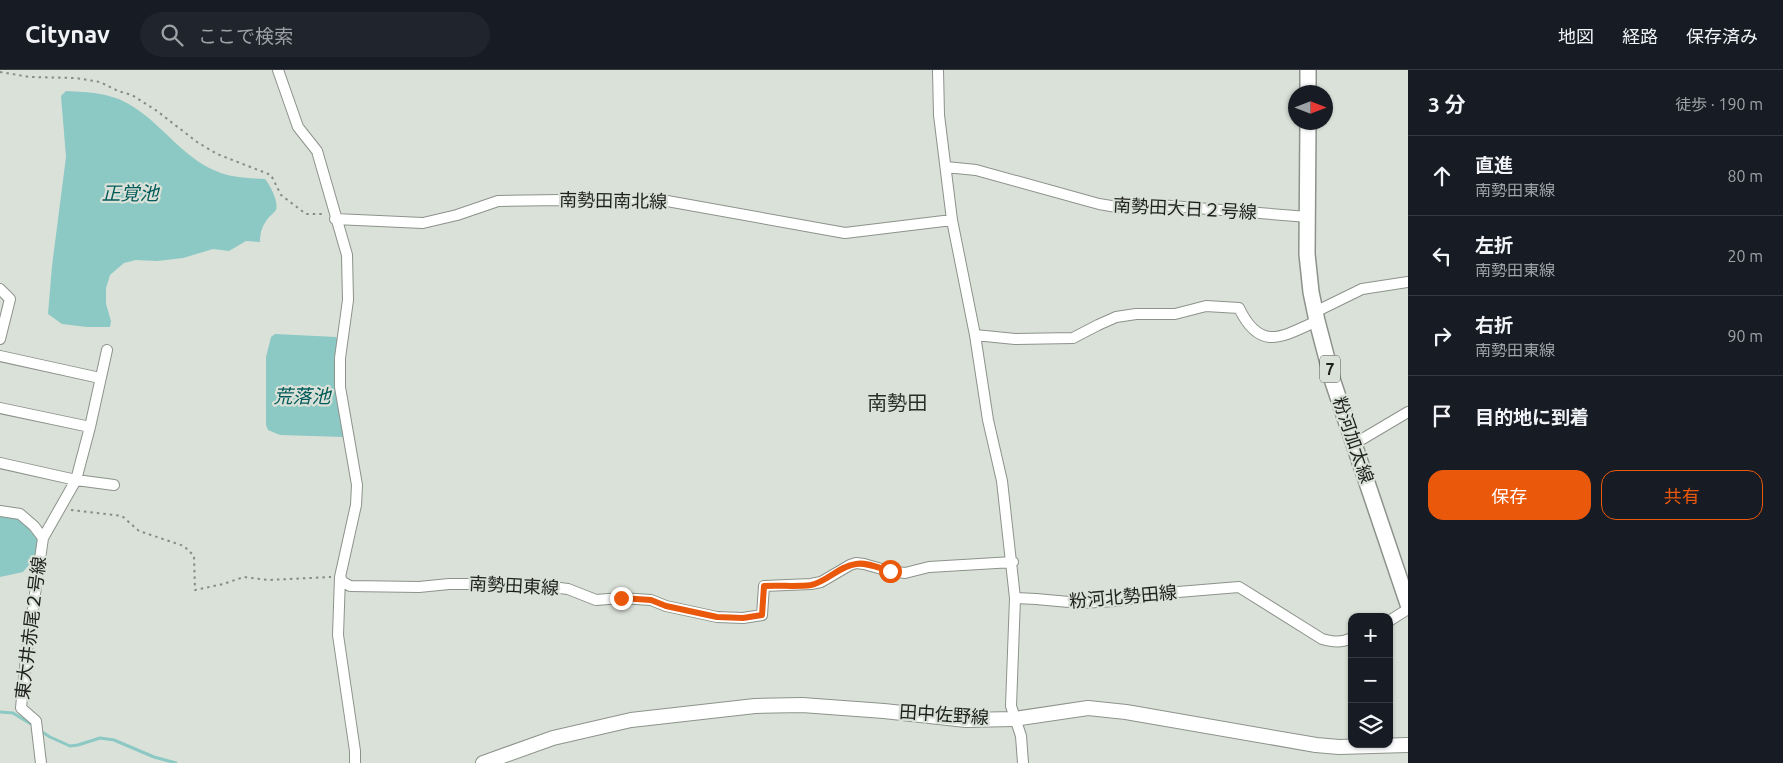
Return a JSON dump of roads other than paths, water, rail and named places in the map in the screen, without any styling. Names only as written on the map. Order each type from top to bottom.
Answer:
[{"type":"main road","points":[[1308,70],[1308,85]]},
{"type":"main road","name":"粉河加太線","points":[[1308,130],[1307,254],[1311,292],[1316,316],[1333,382],[1408,604]]},
{"type":"street","points":[[278,70],[298,127],[317,151],[347,256],[348,300],[340,358],[340,387],[357,485],[356,505],[340,576],[338,635],[355,751],[354,763]]},
{"type":"street","points":[[938,70],[939,115],[952,220],[988,420],[1002,481],[1013,562],[1015,598],[1011,706],[1021,736],[1023,763]]},
{"type":"street","name":"南勢田大日２号線","points":[[946,167],[976,170],[1099,204],[1129,209],[1159,205],[1308,217]]},
{"type":"street","name":"南勢田南北線","points":[[335,219],[423,223],[457,215],[498,201],[561,200],[613,203],[656,200],[845,233],[952,220]]},
{"type":"street","points":[[974,335],[1015,339],[1074,338],[1116,317],[1136,314],[1175,314],[1206,306],[1239,308],[1246,324],[1253,330],[1265,337],[1278,337],[1287,335],[1362,288],[1408,282]]},
{"type":"street","points":[[0,289],[10,299],[0,339]]},
{"type":"street","points":[[42,538],[76,480],[107,350]]},
{"type":"street","points":[[0,356],[100,378]]},
{"type":"street","points":[[0,408],[90,427]]},
{"type":"street","points":[[1354,444],[1408,412]]},
{"type":"street","points":[[0,463],[76,480],[114,485]]},
{"type":"street","name":"東大井赤尾２号線","points":[[0,511],[20,514],[34,526],[42,538],[21,708],[36,721],[41,763]]},
{"type":"street","name":"南勢田東線","points":[[340,576],[343,582],[350,586],[419,587],[458,584],[488,586],[527,584],[552,586],[568,589],[596,600],[635,598],[651,600],[666,606],[717,617],[743,618],[762,615],[764,586],[821,582],[856,563],[890,571],[905,572],[929,567],[1013,562]]},
{"type":"street","name":"粉河北勢田線","points":[[1015,598],[1080,604],[1178,592],[1239,587],[1322,639],[1332,642],[1348,640]]},
{"type":"street","points":[[1393,618],[1408,609]]},
{"type":"street","name":"田中佐野線","points":[[482,763],[553,738],[606,725],[689,712],[755,706],[802,705],[884,710],[966,720],[1014,718],[1088,708],[1126,712],[1316,746],[1408,746]]},
{"type":"water","name":"正覚池","points":[[66,91],[100,94],[116,98],[143,114],[193,158],[204,165],[228,175],[265,179],[274,194],[277,207],[264,225],[260,242],[246,241],[229,251],[213,249],[183,258],[157,261],[136,260],[124,263],[110,275],[106,288],[106,304],[111,321],[110,327],[62,324],[48,314],[66,157],[61,96]]},
{"type":"water","name":"荒落池","points":[[275,334],[336,337],[339,342],[344,437],[280,435],[268,430],[266,425],[266,357],[271,337]]},
{"type":"water","points":[[0,515],[22,521],[38,540],[39,548],[23,572],[0,577]]},
{"type":"waterway","points":[[0,712],[13,713],[34,726]]},
{"type":"waterway","points":[[39,730],[70,746],[100,738],[114,740],[154,757],[176,763]]},
{"type":"district","name":"南勢田","points":[[897,403]]}]
